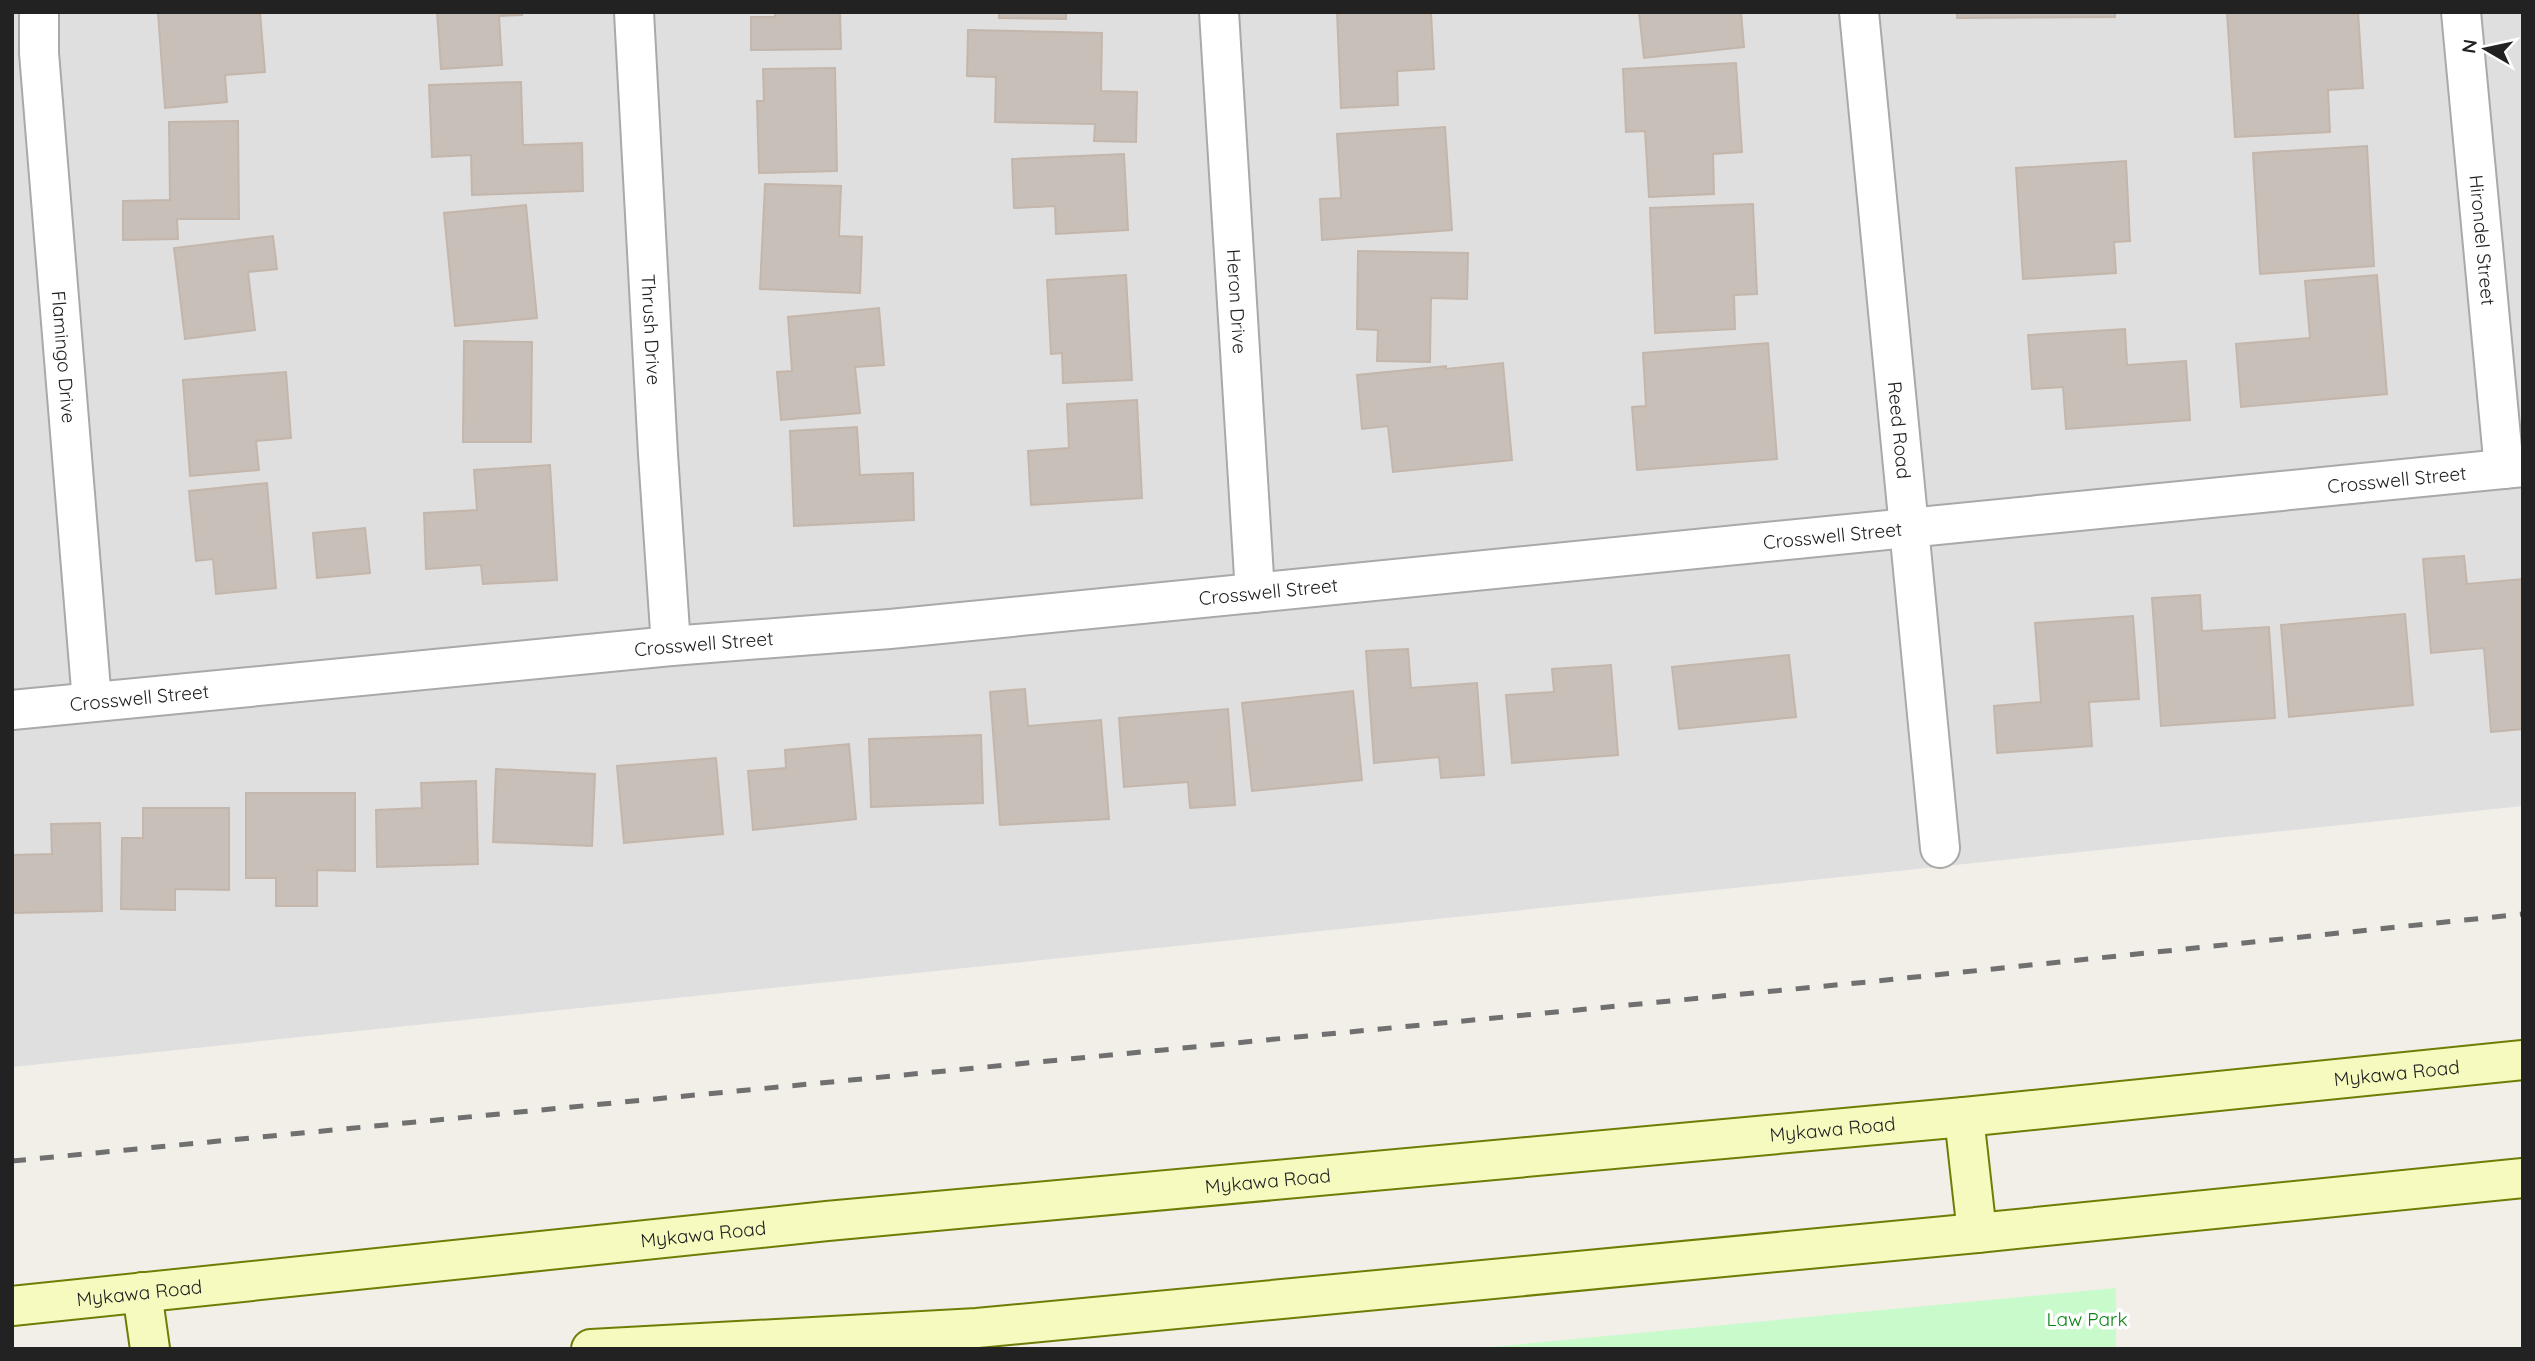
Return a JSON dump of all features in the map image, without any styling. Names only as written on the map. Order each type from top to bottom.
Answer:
[{"type":"main road","name":"Mykawa Road","points":[[12,1306],[390,1269],[827,1221],[1964,1117],[2523,1060]]},
{"type":"main road","points":[[1964,1117],[1978,1233]]},
{"type":"main road","points":[[592,1349],[977,1328],[1978,1233],[2523,1178]]},
{"type":"main road","points":[[142,1292],[150,1349]]},
{"type":"street","name":"Flamingo Drive","points":[[39,12],[39,52],[92,702]]},
{"type":"street","name":"Thrush Drive","points":[[634,12],[671,646]]},
{"type":"street","name":"Heron Drive","points":[[1219,12],[1255,593]]},
{"type":"street","name":"Reed Road","points":[[1859,12],[1940,848]]},
{"type":"street","name":"Hirondel Street","points":[[2461,12],[2514,468]]},
{"type":"street","name":"Crosswell Street","points":[[12,710],[671,646],[890,629],[2514,468]]},
{"type":"shaded area","points":[[12,12],[2523,12],[2523,806],[12,1067]]},
{"type":"green space","name":"Law Park","points":[[2116,1288],[2116,1349],[1469,1349]]},
{"type":"building","points":[[260,12],[265,72],[225,75],[227,102],[165,108],[158,13]]},
{"type":"building","points":[[437,12],[522,12],[522,15],[499,16],[502,65],[441,69]]},
{"type":"building","points":[[775,12],[840,12],[841,49],[751,50],[751,17],[775,17]]},
{"type":"building","points":[[999,12],[1066,12],[1066,19],[999,18]]},
{"type":"building","points":[[1337,12],[1431,12],[1434,69],[1397,71],[1398,105],[1341,108]]},
{"type":"building","points":[[1639,12],[1741,12],[1744,47],[1644,58]]},
{"type":"building","points":[[1957,12],[2115,12],[2115,17],[1957,18]]},
{"type":"building","points":[[2227,12],[2358,12],[2363,88],[2328,90],[2330,132],[2235,137]]},
{"type":"building","points":[[968,30],[1102,33],[1101,91],[1137,92],[1136,142],[1094,141],[1095,124],[995,122],[996,77],[967,76]]},
{"type":"building","points":[[1736,63],[1742,152],[1713,154],[1714,194],[1649,197],[1645,131],[1626,132],[1623,69]]},
{"type":"building","points":[[835,68],[837,171],[759,173],[757,101],[764,101],[763,69]]},
{"type":"building","points":[[521,82],[523,145],[582,143],[583,191],[472,195],[471,155],[432,157],[429,85]]},
{"type":"building","points":[[238,121],[239,219],[177,219],[178,239],[123,240],[123,201],[170,200],[169,122]]},
{"type":"building","points":[[1445,127],[1452,230],[1322,240],[1320,199],[1341,198],[1337,134]]},
{"type":"building","points":[[2367,146],[2374,266],[2260,274],[2253,153]]},
{"type":"building","points":[[1124,154],[1128,230],[1056,234],[1055,206],[1014,208],[1012,159]]},
{"type":"building","points":[[2126,161],[2130,241],[2114,242],[2116,273],[2023,279],[2016,168]]},
{"type":"building","points":[[765,184],[841,186],[839,236],[862,237],[860,293],[760,289]]},
{"type":"building","points":[[1753,204],[1757,294],[1734,295],[1735,329],[1655,333],[1650,208]]},
{"type":"building","points":[[526,205],[537,318],[455,326],[444,213]]},
{"type":"building","points":[[273,236],[277,269],[248,272],[255,330],[185,339],[174,248]]},
{"type":"building","points":[[1358,251],[1468,253],[1467,299],[1431,298],[1430,362],[1377,361],[1378,330],[1357,329]]},
{"type":"building","points":[[1126,275],[1132,380],[1063,383],[1062,353],[1051,354],[1047,280]]},
{"type":"building","points":[[2377,275],[2387,394],[2241,407],[2236,344],[2310,338],[2305,281]]},
{"type":"building","points":[[879,308],[884,365],[855,367],[860,413],[781,420],[777,372],[792,371],[788,317]]},
{"type":"building","points":[[2125,329],[2127,365],[2186,361],[2190,420],[2066,429],[2063,387],[2032,389],[2028,335]]},
{"type":"building","points":[[464,341],[532,342],[531,442],[463,442]]},
{"type":"building","points":[[1768,343],[1777,459],[1637,470],[1632,407],[1646,406],[1643,353]]},
{"type":"building","points":[[1503,363],[1512,460],[1393,472],[1388,426],[1362,429],[1357,375]]},
{"type":"building","points":[[286,372],[291,438],[256,441],[259,470],[190,476],[183,380]]},
{"type":"building","points":[[1137,400],[1142,498],[1031,505],[1028,451],[1069,448],[1067,404]]},
{"type":"building","points":[[857,427],[860,475],[913,473],[914,520],[794,526],[790,431]]},
{"type":"building","points":[[550,465],[557,580],[483,584],[481,565],[426,569],[424,513],[477,510],[474,470]]},
{"type":"building","points":[[267,483],[276,588],[216,594],[213,559],[196,561],[189,491]]},
{"type":"building","points":[[365,528],[370,573],[317,578],[313,533]]},
{"type":"building","points":[[2464,556],[2467,584],[2523,579],[2523,729],[2491,732],[2484,648],[2431,653],[2423,559]]},
{"type":"building","points":[[2200,595],[2202,631],[2269,627],[2275,718],[2161,726],[2152,598]]},
{"type":"building","points":[[2405,614],[2413,705],[2289,717],[2281,625]]},
{"type":"building","points":[[2133,616],[2139,699],[2089,702],[2092,746],[1997,753],[1994,706],[2041,702],[2035,623]]},
{"type":"building","points":[[1408,649],[1411,688],[1477,683],[1484,775],[1441,778],[1439,757],[1374,763],[1366,651]]},
{"type":"building","points":[[1789,655],[1796,717],[1679,729],[1672,667]]},
{"type":"building","points":[[1611,665],[1618,755],[1512,763],[1506,695],[1554,692],[1552,669]]},
{"type":"building","points":[[1025,689],[1028,726],[1101,720],[1109,819],[1000,825],[990,692]]},
{"type":"building","points":[[1353,691],[1362,780],[1252,791],[1242,703]]},
{"type":"building","points":[[1228,709],[1235,805],[1190,808],[1188,782],[1124,787],[1119,718]]},
{"type":"building","points":[[981,735],[983,803],[871,807],[869,739]]},
{"type":"building","points":[[849,744],[856,819],[753,830],[748,771],[786,768],[785,750]]},
{"type":"building","points":[[716,758],[723,834],[624,843],[617,766]]},
{"type":"building","points":[[496,769],[595,774],[592,846],[493,842]]},
{"type":"building","points":[[476,781],[478,864],[377,867],[376,810],[422,808],[421,783]]},
{"type":"building","points":[[246,793],[355,793],[355,871],[317,870],[317,906],[276,906],[276,878],[246,878]]},
{"type":"building","points":[[143,808],[229,808],[229,890],[175,889],[175,910],[121,909],[122,838],[143,838]]},
{"type":"building","points":[[100,823],[102,911],[12,913],[12,855],[52,854],[51,824]]},
{"type":"railway","points":[[12,1161],[1867,982],[2523,914]]}]
